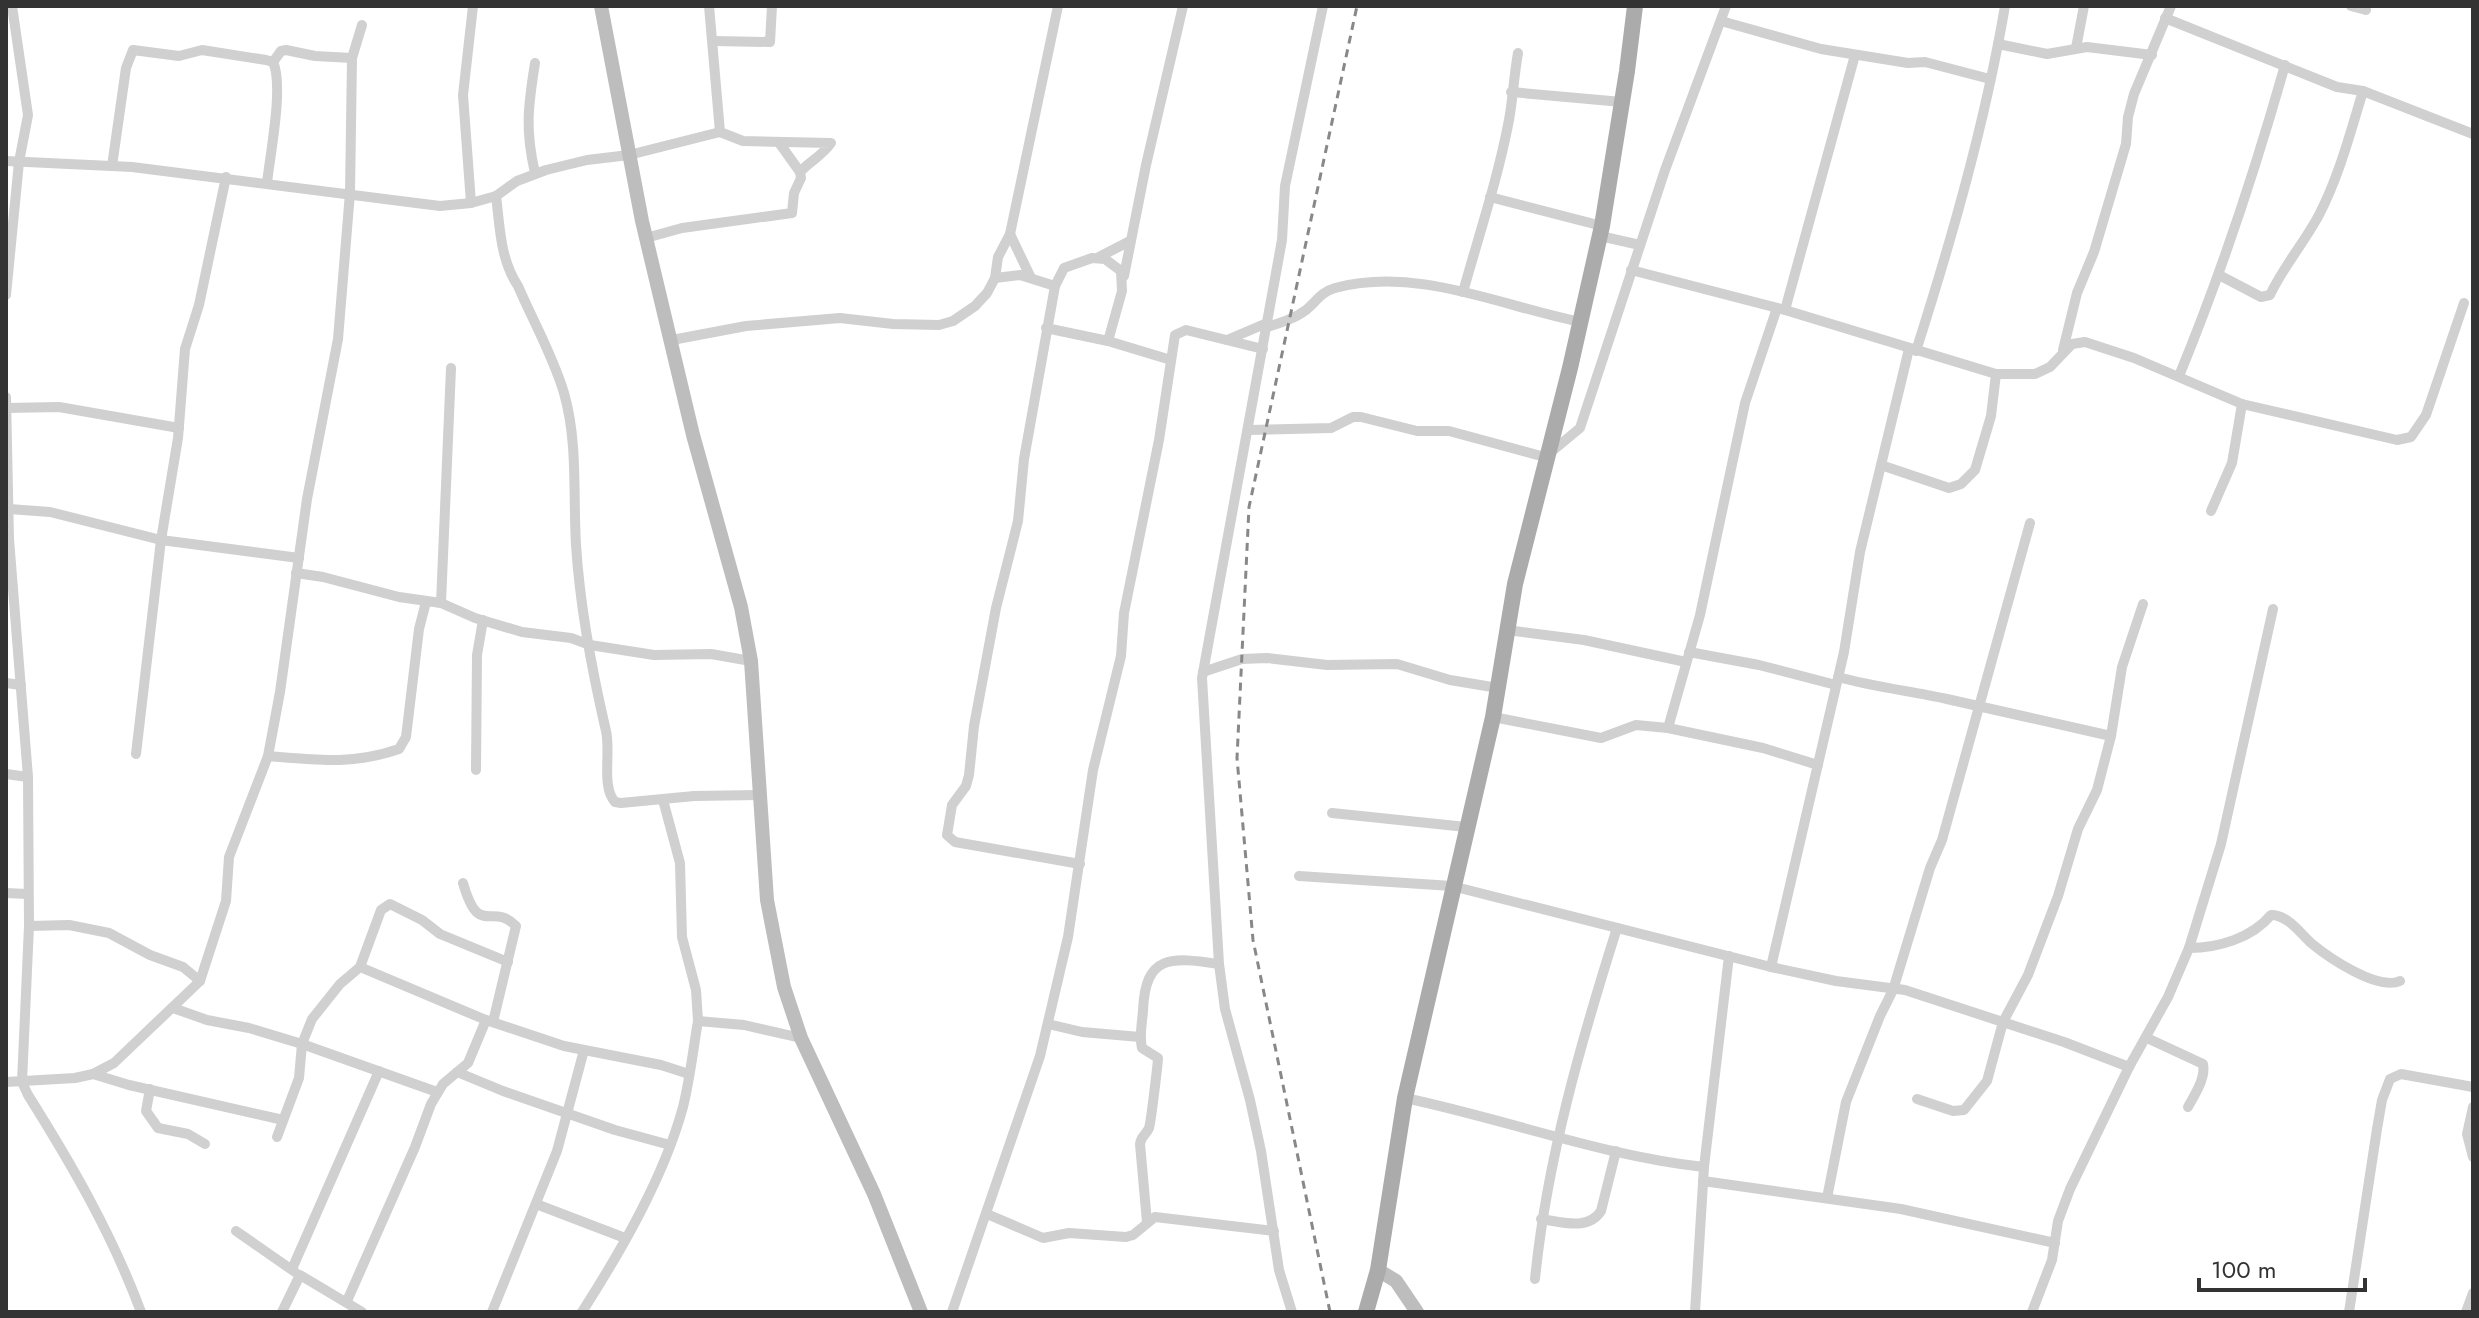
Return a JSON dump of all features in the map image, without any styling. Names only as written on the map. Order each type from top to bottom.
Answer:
[{"type":"main road","points":[[1366,1312],[1378,1270],[1405,1098],[1493,717],[1515,584],[1601,231],[1635,6]]},
{"type":"street","points":[[6,295],[19,162],[28,115],[12,6]]},
{"type":"street","points":[[471,203],[463,95],[473,6]]},
{"type":"street","points":[[601,6],[646,238],[693,435],[741,607],[751,661],[767,900],[784,987],[801,1038],[874,1194],[921,1312]]},
{"type":"street","points":[[709,6],[720,132]]},
{"type":"street","points":[[714,41],[770,42],[772,6]]},
{"type":"street","points":[[672,340],[746,326],[840,318],[939,325],[953,321],[975,306],[995,278],[998,257],[1010,234],[1058,6]]},
{"type":"street","points":[[1108,341],[1183,6]]},
{"type":"street","points":[[1292,1312],[1279,1270],[1258,1139],[1225,1009],[1219,964],[1204,739],[1203,672],[1282,240],[1285,186],[1323,6]]},
{"type":"street","points":[[1249,430],[1331,428],[1353,417],[1361,417],[1417,431],[1449,431],[1545,457],[1580,428],[1631,270],[1726,6]]},
{"type":"street","points":[[1771,967],[1837,681],[1860,552],[1881,465],[1912,350],[1949,247],[2005,6]]},
{"type":"street","points":[[2076,48],[2084,6]]},
{"type":"street","points":[[2062,356],[2077,293],[2094,252],[2126,144],[2134,94],[2171,6]]},
{"type":"street","points":[[2351,6],[2366,10]]},
{"type":"street","points":[[2165,18],[2337,87],[2363,91],[2473,134]]},
{"type":"street","points":[[1721,21],[1798,44],[1908,63],[1925,62],[1990,79]]},
{"type":"street","points":[[93,1074],[114,1063],[200,981],[226,901],[229,857],[268,756],[320,424],[338,339],[350,193],[352,58],[362,25]]},
{"type":"street","points":[[1998,44],[2047,54],[2087,47],[2152,55]]},
{"type":"street","points":[[112,166],[126,68],[136,48],[179,56],[202,50],[273,62]]},
{"type":"street","points":[[273,62],[281,51],[286,50],[315,56],[352,58]]},
{"type":"street","points":[[1463,292],[1510,116],[1518,53]]},
{"type":"street","points":[[1668,728],[1700,615],[1745,403],[1781,309],[1855,55]]},
{"type":"street","points":[[267,183],[277,76],[273,62]]},
{"type":"street","points":[[535,63],[527,110],[527,139],[535,173]]},
{"type":"street","points":[[2179,376],[2219,275],[2285,65]]},
{"type":"street","points":[[2219,275],[2261,297],[2270,295],[2282,269],[2318,218],[2341,165],[2363,91]]},
{"type":"street","points":[[1511,92],[1622,102]]},
{"type":"street","points":[[6,161],[112,166],[226,177],[420,205],[471,203],[496,196],[535,173],[587,160],[629,155],[720,132],[743,141],[831,143],[800,172]]},
{"type":"street","points":[[646,238],[682,228],[788,214],[793,210],[794,193],[801,178],[780,144]]},
{"type":"street","points":[[136,754],[161,540],[179,428],[185,349],[199,305],[226,177]]},
{"type":"street","points":[[496,196],[508,271],[518,286],[563,391],[569,420],[575,472],[578,564],[600,711],[608,744],[607,790],[610,797],[621,803],[759,795]]},
{"type":"street","points":[[1490,197],[1640,245]]},
{"type":"street","points":[[1010,234],[1030,276]]},
{"type":"street","points":[[1080,864],[955,842],[947,835],[952,805],[966,786],[969,775],[974,726],[996,608],[1018,521],[1024,459],[1055,286],[1061,272],[1069,265],[1099,257],[1130,241]]},
{"type":"street","points":[[1099,257],[1117,266],[1123,282]]},
{"type":"street","points":[[1631,270],[1781,309],[1996,374],[2035,374],[2050,367],[2072,344],[2085,342],[2179,376],[2242,404],[2397,440],[2411,437],[2426,415],[2464,303]]},
{"type":"street","points":[[995,278],[1030,276],[1055,286]]},
{"type":"street","points":[[1227,340],[1306,310],[1328,291],[1350,285],[1400,280],[1463,292],[1581,322]]},
{"type":"street","points":[[1046,328],[1108,341],[1171,360]]},
{"type":"street","points":[[952,1312],[1040,1056],[1068,937],[1093,770],[1121,656],[1124,613],[1159,440],[1175,335],[1186,330],[1263,349]]},
{"type":"street","points":[[441,603],[451,368]]},
{"type":"street","points":[[1881,465],[1949,488],[1968,479],[1975,470],[1991,416],[1996,374]]},
{"type":"street","points":[[6,397],[7,539],[28,777],[29,926],[22,1082],[99,1214],[141,1312]]},
{"type":"street","points":[[2211,511],[2232,463],[2242,404]]},
{"type":"street","points":[[6,408],[59,407],[179,428]]},
{"type":"street","points":[[9,509],[50,512],[161,540],[299,558]]},
{"type":"street","points":[[1827,1198],[1846,1102],[1893,990],[1930,868],[1942,840],[2030,523]]},
{"type":"street","points":[[296,573],[399,597],[441,603],[522,632],[571,638],[590,645],[654,655],[711,654],[751,661]]},
{"type":"street","points":[[268,756],[332,762],[361,759],[399,749],[406,737],[419,629],[426,602]]},
{"type":"street","points":[[1917,1099],[1953,1111],[1964,1110],[1975,1100],[1987,1081],[2003,1022],[2028,975],[2058,896],[2078,829],[2097,790],[2111,736],[2122,667],[2143,604]]},
{"type":"street","points":[[2032,1312],[2052,1260],[2063,1207],[2189,948],[2221,844],[2273,609]]},
{"type":"street","points":[[476,770],[477,655],[483,620]]},
{"type":"street","points":[[1507,630],[1759,665],[1877,688],[1906,690],[2111,736]]},
{"type":"street","points":[[1203,672],[1242,659],[1267,658],[1327,665],[1397,664],[1450,680],[1498,688]]},
{"type":"street","points":[[6,683],[21,685]]},
{"type":"street","points":[[1493,717],[1601,738],[1636,725],[1668,728],[1763,748],[1818,765]]},
{"type":"street","points":[[6,774],[28,777]]},
{"type":"street","points":[[582,1312],[625,1238],[670,1145],[683,1107],[698,1021],[696,990],[682,937],[680,863],[663,800]]},
{"type":"street","points":[[1332,813],[1466,827]]},
{"type":"street","points":[[1299,876],[1452,886],[1771,967],[1905,990],[2129,1067]]},
{"type":"street","points":[[347,1301],[437,1092],[468,1063],[490,1021],[508,962],[516,926],[505,918],[484,917],[476,913],[463,883]]},
{"type":"street","points":[[6,893],[27,894]]},
{"type":"street","points":[[277,1137],[299,1078],[302,1044],[312,1019],[349,974],[360,967],[381,910],[390,904],[422,920],[440,934],[508,962]]},
{"type":"street","points":[[2189,948],[2211,948],[2239,937],[2263,925],[2271,915],[2277,915],[2286,919],[2321,951],[2371,980],[2390,984],[2400,981]]},
{"type":"street","points":[[29,926],[69,925],[109,933],[150,955],[183,967],[200,981]]},
{"type":"street","points":[[1535,1279],[1541,1219],[1558,1135],[1617,928]]},
{"type":"street","points":[[1695,1312],[1704,1167],[1729,956]]},
{"type":"street","points":[[1147,1222],[1140,1144],[1141,1137],[1149,1129],[1154,1080],[1159,1069],[1158,1058],[1142,1048],[1143,994],[1151,971],[1169,960],[1219,964]]},
{"type":"street","points":[[360,967],[490,1021],[564,1046],[661,1065],[689,1074]]},
{"type":"street","points":[[173,1008],[207,1020],[249,1028],[302,1044],[437,1092]]},
{"type":"street","points":[[698,1021],[744,1025],[801,1038]]},
{"type":"street","points":[[1048,1024],[1082,1032],[1140,1037]]},
{"type":"street","points":[[2147,1038],[2203,1064],[2204,1072],[2188,1107]]},
{"type":"street","points":[[492,1312],[536,1204],[568,1112],[584,1050]]},
{"type":"street","points":[[282,1312],[379,1071]]},
{"type":"street","points":[[457,1072],[485,1085],[615,1130],[670,1145]]},
{"type":"street","points":[[6,1082],[93,1074],[283,1120]]},
{"type":"street","points":[[2349,1312],[2382,1100],[2390,1079],[2401,1074],[2473,1087]]},
{"type":"street","points":[[150,1089],[146,1111],[158,1128],[198,1137],[205,1144]]},
{"type":"street","points":[[1405,1098],[1616,1151],[1704,1167]]},
{"type":"street","points":[[2473,1107],[2467,1134],[2473,1157]]},
{"type":"street","points":[[1541,1219],[1589,1223],[1596,1219],[1601,1211],[1616,1151]]},
{"type":"street","points":[[1703,1181],[1901,1209],[2055,1243]]},
{"type":"street","points":[[536,1204],[625,1238]]},
{"type":"street","points":[[987,1214],[1043,1238],[1069,1233],[1126,1237],[1155,1217],[1274,1231]]},
{"type":"street","points":[[236,1231],[362,1312]]},
{"type":"street","points":[[1378,1270],[1396,1281],[1417,1312]]},
{"type":"street","points":[[2466,1312],[2473,1293]]},
{"type":"railway","points":[[1330,1312],[1253,940],[1237,758],[1249,507],[1357,6]]}]
